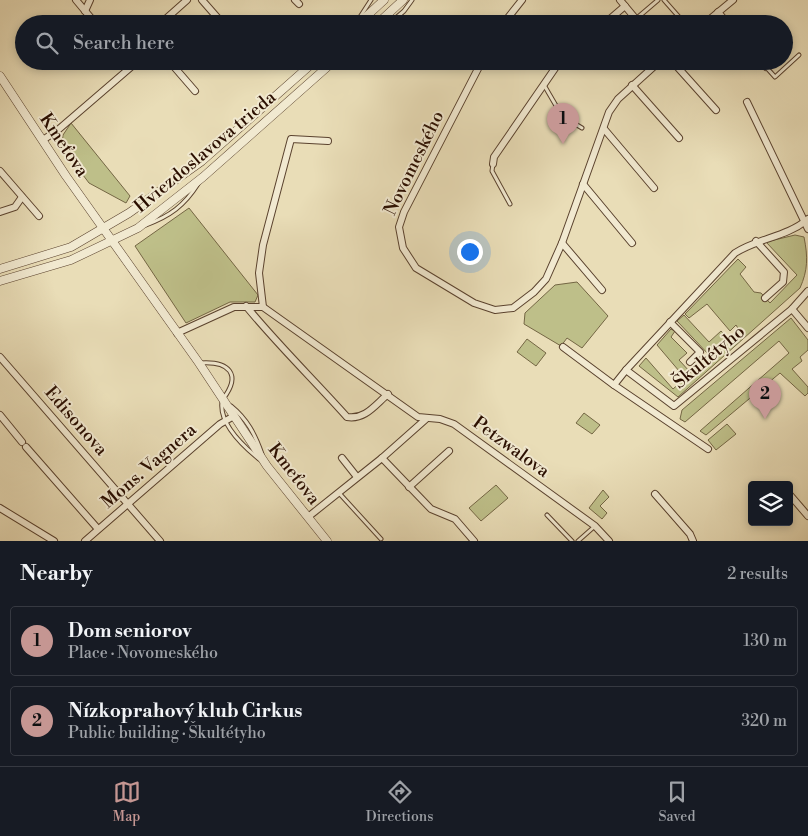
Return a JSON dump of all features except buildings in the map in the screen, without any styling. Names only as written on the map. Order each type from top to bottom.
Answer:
[{"type":"street","points":[[76,0],[88,15]]},
{"type":"street","points":[[85,11],[90,0]]},
{"type":"street","points":[[170,15],[187,0]]},
{"type":"street","points":[[202,0],[215,15]]},
{"type":"street","points":[[367,15],[384,0]]},
{"type":"street","points":[[386,15],[403,0]]},
{"type":"street","points":[[510,15],[522,0]]},
{"type":"street","points":[[620,0],[633,15]]},
{"type":"street","points":[[714,15],[733,0]]},
{"type":"street","points":[[614,15],[625,6]]},
{"type":"street","points":[[43,140],[60,129],[124,70]]},
{"type":"street","points":[[177,70],[196,91]]},
{"type":"street","name":"Hviezdoslavova trieda","points":[[0,269],[71,247],[104,230],[202,161],[305,70]]},
{"type":"street","name":"Hviezdoslavova trieda","points":[[0,281],[71,260],[138,228],[203,177],[324,70]]},
{"type":"street","name":"Novomeského","points":[[477,70],[404,212],[399,227],[403,248],[416,268],[474,303],[495,310],[513,308],[534,292],[546,279],[562,243],[605,130],[609,112],[618,99],[650,70]]},
{"type":"street","points":[[493,164],[494,157],[554,70]]},
{"type":"street","points":[[680,70],[716,110]]},
{"type":"street","name":"Kmeťova","points":[[0,76],[104,230],[199,363],[267,466],[327,541]]},
{"type":"street","points":[[632,85],[679,138]]},
{"type":"street","points":[[614,385],[735,253],[756,241],[795,229],[807,223],[747,102]]},
{"type":"street","points":[[605,130],[654,188]]},
{"type":"street","points":[[177,332],[234,307],[263,307],[259,273],[263,245],[291,138],[328,142]]},
{"type":"street","points":[[0,171],[39,216]]},
{"type":"street","points":[[583,184],[632,243]]},
{"type":"street","points":[[0,212],[15,208],[22,197]]},
{"type":"street","points":[[756,241],[784,272],[783,282],[765,298]]},
{"type":"street","points":[[562,243],[602,290]]},
{"type":"street","name":"Škultétyho","points":[[626,370],[674,406],[792,309],[808,292]]},
{"type":"street","points":[[246,306],[279,345],[309,374],[347,417],[356,419],[366,414],[388,394]]},
{"type":"street","name":"Petzwalova","points":[[263,307],[418,417],[440,419],[454,424],[595,526],[609,541]]},
{"type":"street","points":[[792,309],[808,328]]},
{"type":"street","name":"Škultétyho","points":[[670,322],[700,352],[690,362]]},
{"type":"street","points":[[563,347],[614,385],[708,449]]},
{"type":"street","name":"Edisonova","points":[[0,357],[160,541]]},
{"type":"street","points":[[0,415],[98,529]]},
{"type":"street","name":"Mons. Vagnera","points":[[85,541],[226,420],[234,416]]},
{"type":"street","points":[[308,517],[382,458],[426,419]]},
{"type":"street","points":[[409,487],[449,452]]},
{"type":"street","points":[[342,458],[357,477]]},
{"type":"street","points":[[382,458],[431,509],[455,519],[474,541]]},
{"type":"street","points":[[655,494],[690,534],[692,541]]},
{"type":"street","points":[[793,498],[808,516]]},
{"type":"street","points":[[0,508],[54,541]]},
{"type":"lane","points":[[363,15],[372,0]]},
{"type":"lane","points":[[399,15],[412,0]]},
{"type":"lane","points":[[644,15],[658,0]]},
{"type":"lane","points":[[664,0],[677,15]]},
{"type":"lane","points":[[793,60],[799,55]]},
{"type":"lane","points":[[768,70],[774,77],[782,70]]},
{"type":"lane","points":[[0,82],[8,87]]},
{"type":"lane","points":[[544,84],[562,116],[582,128]]},
{"type":"lane","points":[[493,164],[492,171],[510,204]]},
{"type":"lane","points":[[199,363],[219,364],[228,367],[232,374],[232,387],[222,399],[221,412],[242,445],[267,466]]},
{"type":"lane","points":[[222,399],[241,414],[255,435],[267,466]]},
{"type":"lane","points":[[339,492],[381,539]]},
{"type":"lane","points":[[547,515],[572,541]]},
{"type":"lane","points":[[578,541],[595,526]]},
{"type":"green space","points":[[71,123],[130,196],[126,203],[89,183],[83,175],[62,144],[63,135]]},
{"type":"green space","points":[[189,208],[258,295],[255,302],[230,302],[186,323],[135,246]]},
{"type":"green space","points":[[795,235],[804,237],[806,251],[806,269],[800,288],[678,397],[639,366],[646,358],[673,389],[685,378],[657,345],[671,329],[675,331],[671,337],[687,353],[679,360],[691,373],[710,356],[677,321],[684,315],[709,342],[721,331],[732,342],[742,335],[736,325],[730,331],[707,304],[689,318],[685,314],[738,259],[746,267],[740,274],[754,292],[761,293],[770,303],[797,275],[766,242]]},
{"type":"green space","points":[[577,282],[608,316],[582,348],[567,338],[561,346],[524,324],[525,313],[555,285]]},
{"type":"green space","points":[[791,318],[808,340],[808,350],[800,357],[802,361],[792,369],[808,387],[808,393],[805,396],[780,373],[706,435],[700,431],[789,353],[779,341],[685,422],[680,419],[682,410]]},
{"type":"green space","points":[[527,339],[546,353],[536,366],[517,352]]},
{"type":"green space","points":[[584,413],[600,425],[592,434],[576,423]]},
{"type":"green space","points":[[727,424],[736,434],[716,450],[708,440]]},
{"type":"green space","points":[[496,485],[508,498],[481,521],[469,508]]},
{"type":"green space","points":[[603,490],[609,497],[600,506],[607,513],[602,519],[589,508]]},
{"type":"place","name":"Dom seniorov","points":[[563,144]]},
{"type":"place","name":"Nízkoprahový klub Cirkus","points":[[765,419]]}]
